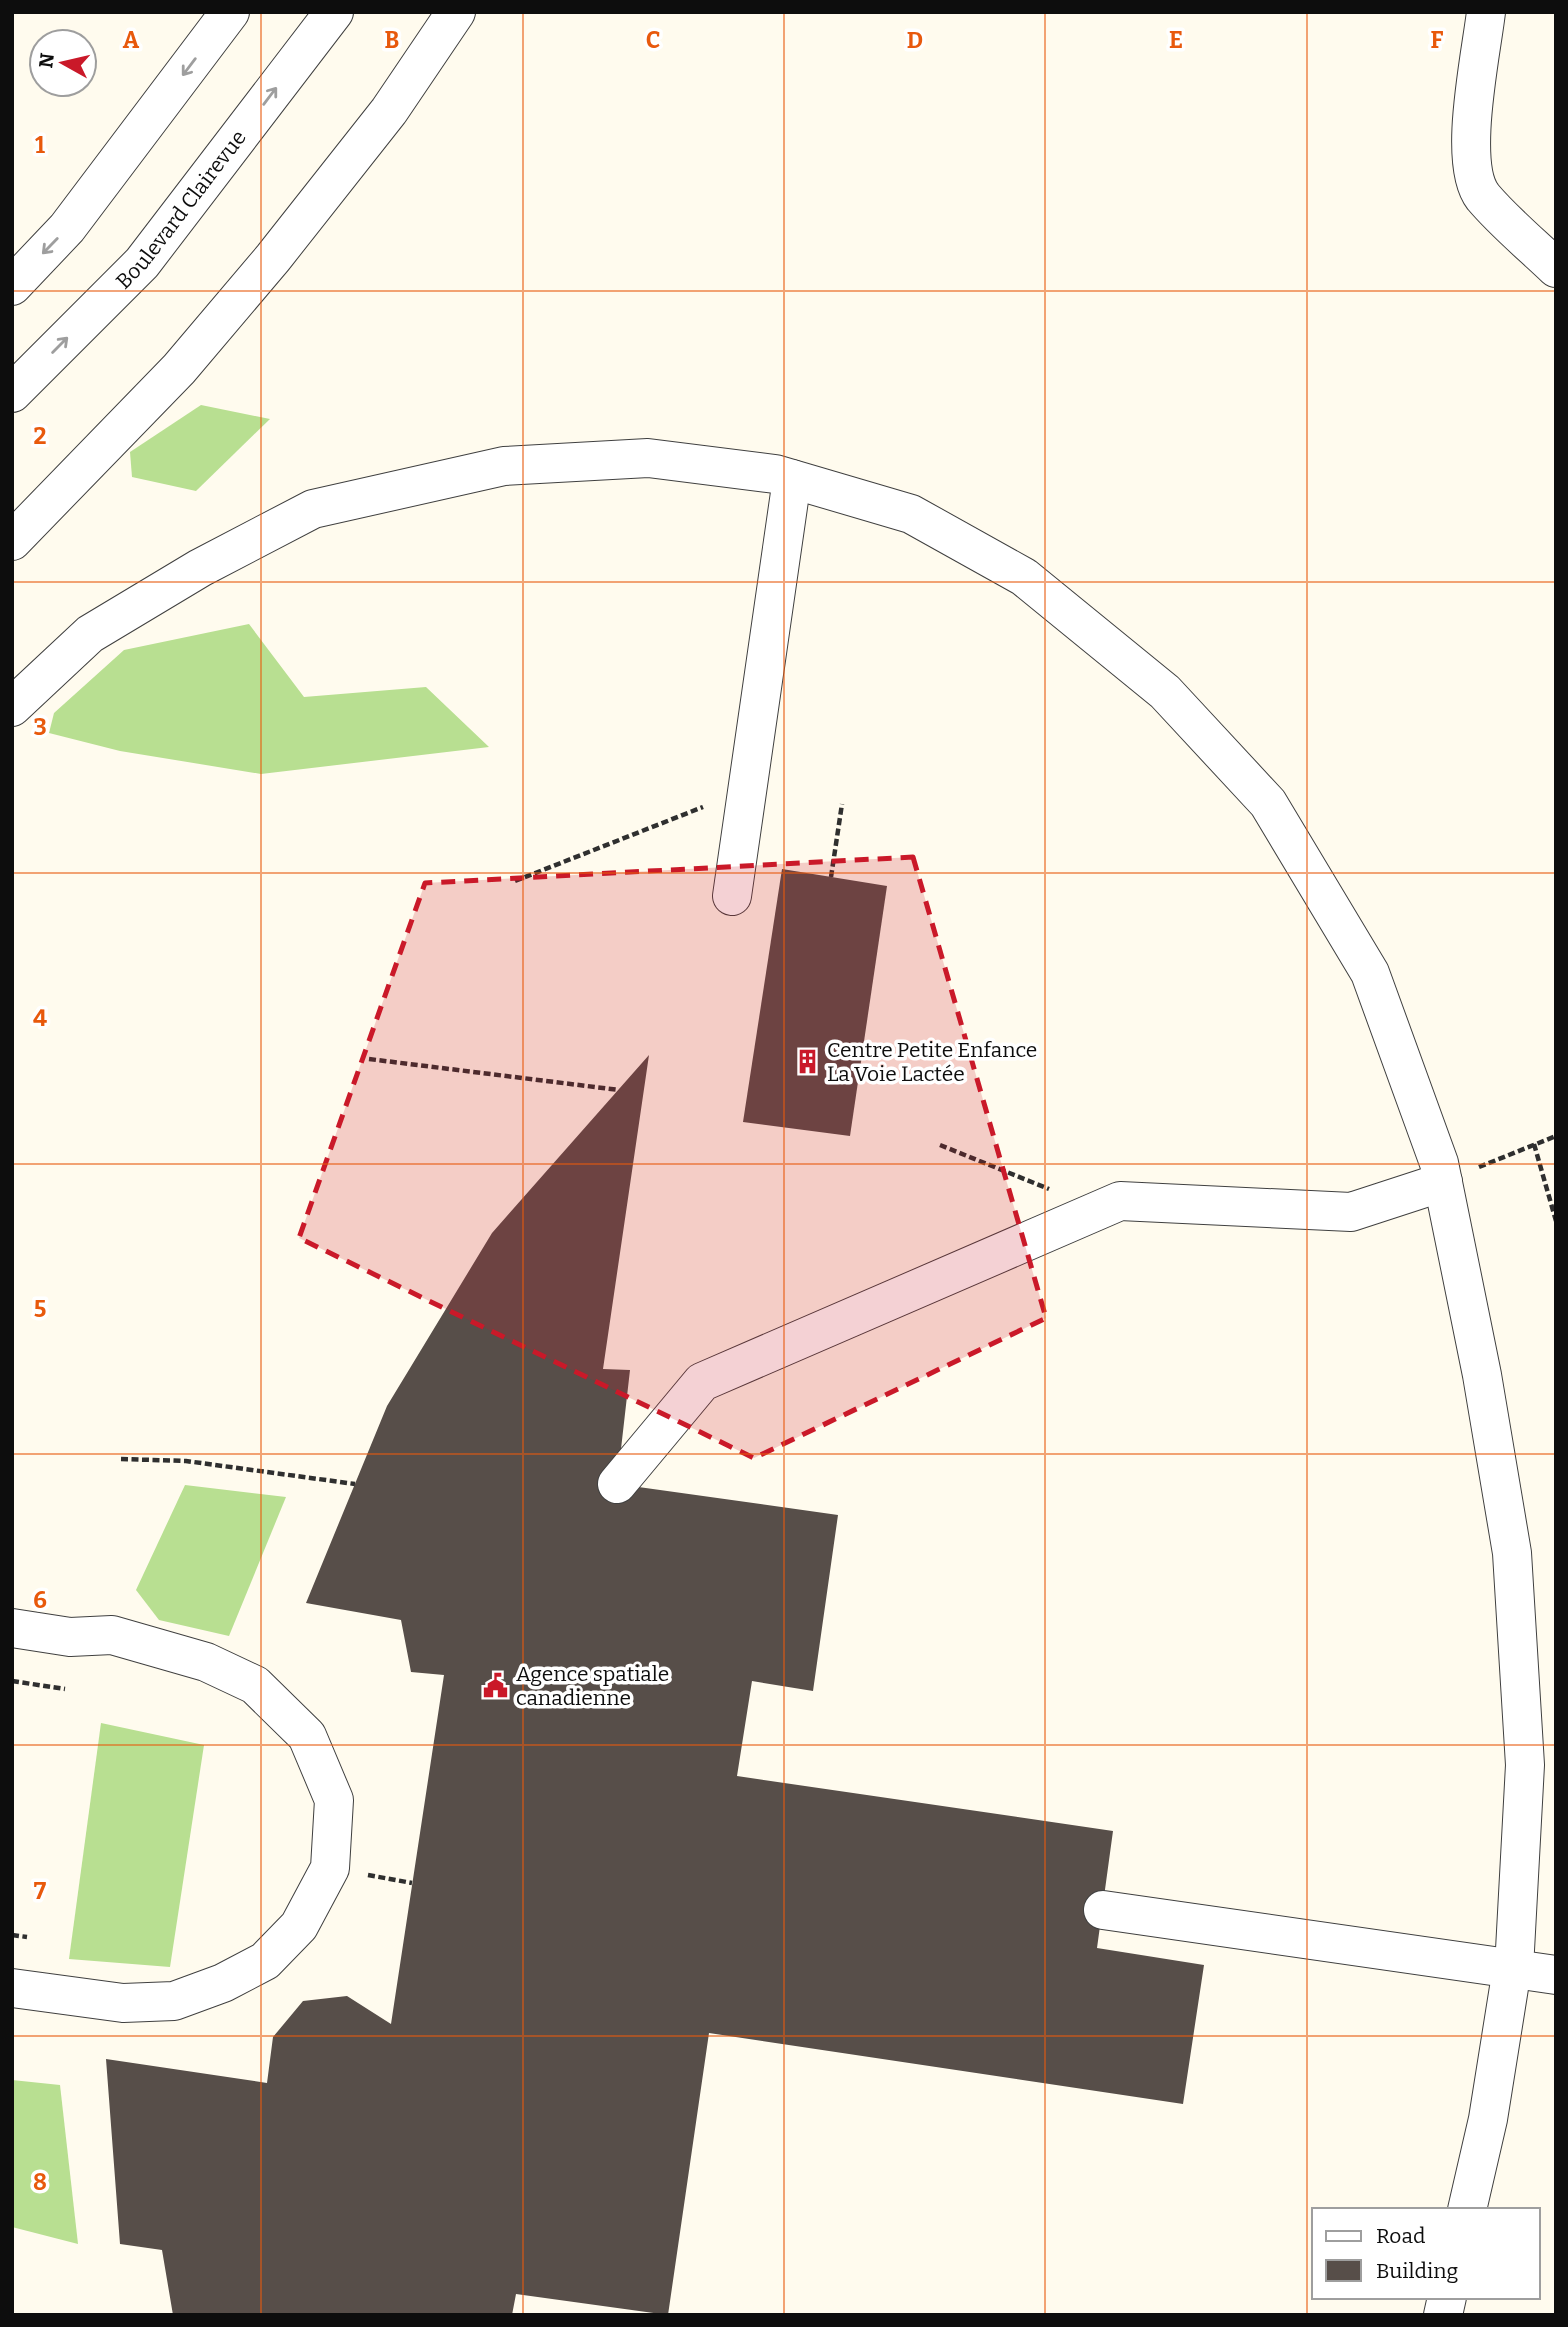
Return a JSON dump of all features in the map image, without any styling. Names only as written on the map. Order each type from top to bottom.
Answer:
[{"type":"street","points":[[12,286],[67,229],[230,12]]},
{"type":"street","name":"Boulevard Clairevue","points":[[12,393],[142,263],[334,12]]},
{"type":"street","points":[[12,541],[179,369],[273,258],[389,111],[456,12]]},
{"type":"street","points":[[1486,12],[1469,145],[1473,178],[1482,196],[1556,268]]},
{"type":"street","points":[[12,708],[90,634],[200,568],[313,509],[504,466],[648,458],[775,474],[911,514],[1024,577],[1165,692],[1268,803],[1370,973],[1439,1163],[1482,1375],[1512,1553],[1525,1765],[1515,1950],[1488,2119],[1467,2208]]},
{"type":"street","points":[[732,896],[792,479]]},
{"type":"street","points":[[617,1484],[702,1382],[1120,1201],[1351,1212],[1443,1182]]},
{"type":"street","points":[[12,1628],[69,1637],[113,1635],[206,1662],[255,1685],[307,1736],[334,1800],[330,1868],[299,1926],[265,1961],[223,1983],[174,2001],[123,2003],[12,1988]]},
{"type":"street","points":[[1103,1910],[1556,1975]]},
{"type":"path","points":[[515,881],[747,790]]},
{"type":"path","points":[[831,877],[842,804]]},
{"type":"path","points":[[369,1059],[618,1090]]},
{"type":"path","points":[[1443,1182],[1556,1136]]},
{"type":"path","points":[[1534,1144],[1556,1222]]},
{"type":"path","points":[[940,1145],[1102,1209]]},
{"type":"path","points":[[121,1459],[187,1461],[355,1484]]},
{"type":"path","points":[[12,1681],[65,1689]]},
{"type":"path","points":[[12,1935],[27,1937]]},
{"type":"highlighted area","points":[[913,857],[1046,1318],[754,1458],[299,1238],[425,883]]},
{"type":"green space","points":[[201,405],[270,419],[196,491],[132,477],[130,452]]},
{"type":"green space","points":[[249,624],[304,697],[426,687],[489,747],[261,774],[120,751],[49,733],[54,713],[124,650]]},
{"type":"green space","points":[[185,1485],[286,1497],[229,1636],[159,1620],[136,1590]]},
{"type":"green space","points":[[101,1723],[204,1745],[170,1967],[69,1959]]},
{"type":"green space","points":[[12,2080],[60,2085],[78,2244],[12,2227]]},
{"type":"building","name":"Centre Petite Enfance La Voie Lactée","points":[[782,869],[887,886],[850,1136],[743,1122]]},
{"type":"building","name":"Agence spatiale canadienne","points":[[649,1055],[603,1369],[630,1370],[617,1484],[838,1515],[813,1691],[752,1681],[737,1776],[1113,1831],[1097,1948],[1204,1965],[1183,2104],[709,2033],[668,2315],[516,2294],[512,2315],[173,2315],[162,2250],[120,2244],[106,2059],[267,2083],[273,2037],[303,2001],[347,1996],[391,2024],[444,1675],[411,1672],[401,1620],[306,1603],[387,1406],[492,1233]]},
{"type":"place","name":"Centre Petite Enfance La Voie Lactée","points":[[807,1062]]},
{"type":"place","name":"Agence spatiale canadienne","points":[[496,1686]]}]
